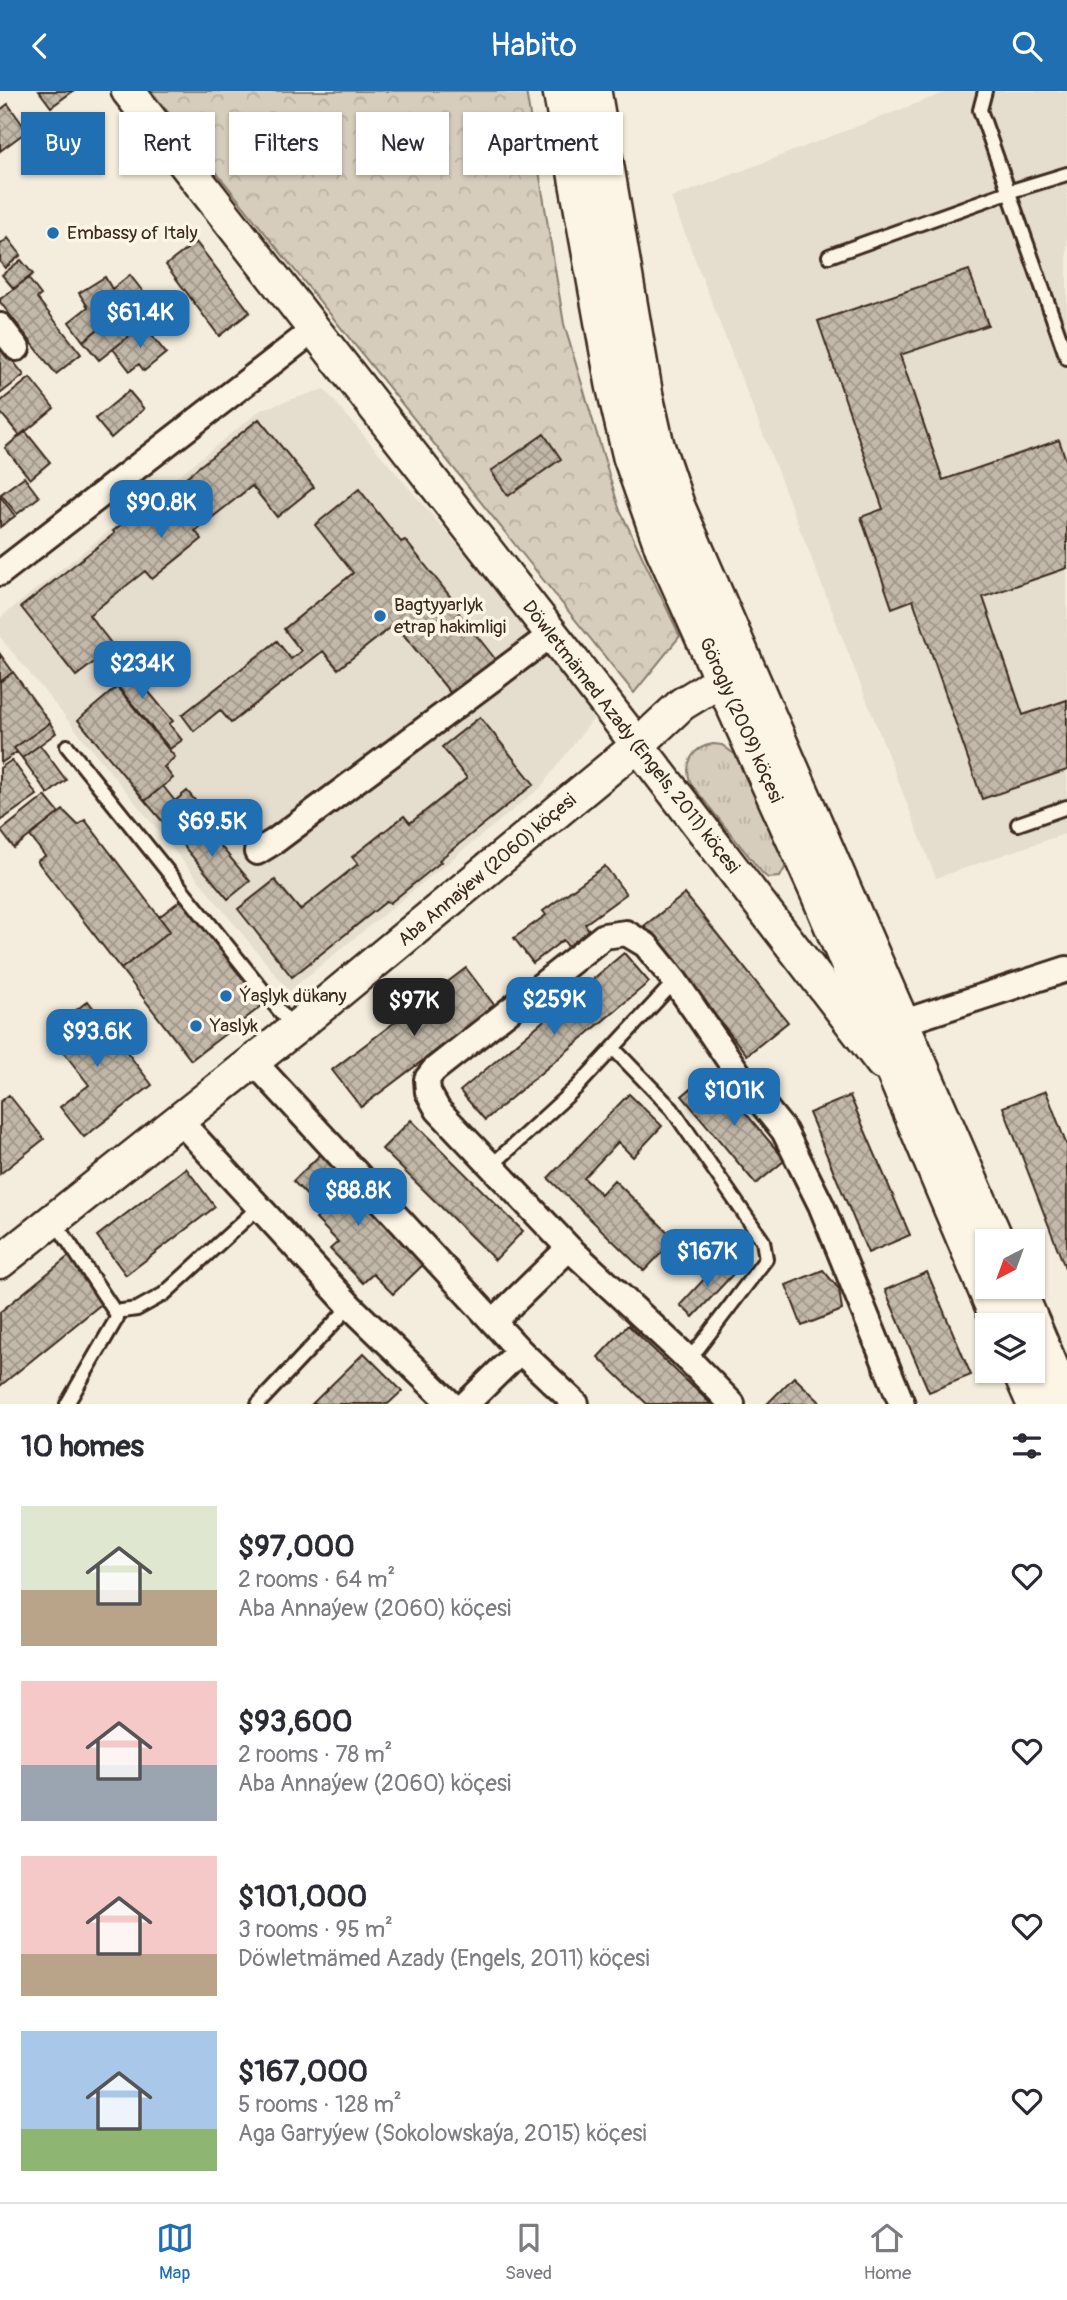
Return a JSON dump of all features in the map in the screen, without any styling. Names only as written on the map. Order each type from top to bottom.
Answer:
[{"type":"main road","name":"Görogly (2009) köçesi","points":[[561,91],[568,143],[614,385],[631,457],[663,548],[736,675],[901,1023],[991,1229]]},
{"type":"main road","name":"Görogly (2009) köçesi","points":[[593,91],[645,396],[656,445],[736,675],[818,892],[996,1313]]},
{"type":"main road","points":[[1022,1299],[1066,1404]]},
{"type":"main road","points":[[1026,1383],[1035,1404]]},
{"type":"street","name":"Döwletmämed Azady (Engels, 2011) köçesi","points":[[128,91],[900,1085]]},
{"type":"street","points":[[0,326],[17,348]]},
{"type":"street","points":[[0,573],[315,329]]},
{"type":"street","points":[[257,852],[552,634]]},
{"type":"street","name":"Aba Annaýew (2060) köçesi","points":[[0,1262],[294,1029],[638,745],[682,704],[736,675]]},
{"type":"street","points":[[732,1404],[569,1248],[438,1110],[429,1092],[427,1079],[434,1070],[604,936],[626,933],[646,944],[675,981],[740,1076],[784,1131],[821,1205],[902,1404]]},
{"type":"street","points":[[901,1023],[1067,969]]},
{"type":"street","points":[[253,1062],[520,1351],[576,1404]]},
{"type":"street","points":[[179,1120],[350,1306],[451,1404]]},
{"type":"street","points":[[493,1322],[569,1248]]},
{"type":"street","points":[[466,1404],[520,1351]]},
{"type":"lane","points":[[985,91],[981,110],[1067,358]]},
{"type":"lane","points":[[828,256],[1067,174]]},
{"type":"lane","points":[[66,746],[294,1029]]},
{"type":"lane","points":[[1017,824],[1067,807]]},
{"type":"lane","points":[[491,1166],[578,1086],[675,981]]},
{"type":"lane","points":[[613,1048],[672,1109],[763,1241],[766,1259],[689,1360]]},
{"type":"lane","points":[[115,1312],[137,1309],[164,1294],[260,1206]]},
{"type":"lane","points":[[54,1220],[115,1312],[116,1320],[66,1404]]},
{"type":"lane","points":[[258,1404],[350,1306]]},
{"type":"shaded area","points":[[949,91],[1067,91],[1067,833],[936,878],[671,198]]},
{"type":"shaded area","points":[[324,389],[560,664],[597,714],[540,788],[289,991],[0,637],[0,618],[262,409]]},
{"type":"green space","points":[[151,91],[526,91],[529,112],[463,112],[463,175],[540,175],[564,324],[619,508],[680,636],[634,693],[215,171],[215,112],[168,112]]},
{"type":"green space","points":[[713,744],[722,745],[737,756],[784,860],[786,866],[780,877],[768,878],[763,874],[691,784],[688,770],[691,758],[700,749]]},
{"type":"building","points":[[39,91],[73,91],[51,107]]},
{"type":"building","points":[[8,104],[21,122],[21,135],[0,151],[0,110]]},
{"type":"building","points":[[8,238],[21,255],[5,268],[0,262],[0,245]]},
{"type":"building","points":[[196,242],[250,312],[219,336],[166,265]]},
{"type":"building","points":[[21,260],[33,274],[14,289],[2,275]]},
{"type":"building","points":[[969,270],[988,325],[900,355],[943,480],[1059,440],[1067,463],[1067,568],[983,597],[1023,715],[1067,700],[1067,770],[982,799],[913,600],[892,608],[861,517],[883,509],[818,321]]},
{"type":"building","points":[[130,275],[144,293],[83,341],[69,322],[88,307],[79,293],[105,277],[112,289]]},
{"type":"building","points":[[28,278],[41,295],[37,298],[81,354],[56,374],[0,302],[0,299]]},
{"type":"building","points":[[136,299],[151,319],[99,360],[83,341]]},
{"type":"building","points":[[143,325],[166,353],[144,371],[139,364],[130,371],[113,349]]},
{"type":"building","points":[[2,347],[24,375],[0,394],[0,348]]},
{"type":"building","points":[[30,378],[54,408],[20,436],[0,412],[0,402]]},
{"type":"building","points":[[129,391],[144,409],[111,438],[95,419]]},
{"type":"building","points":[[259,419],[314,487],[277,517],[252,486],[195,531],[202,539],[152,579],[145,571],[89,615],[114,647],[76,676],[21,607],[115,533],[113,531],[164,491],[166,493]]},
{"type":"building","points":[[25,431],[50,462],[30,479],[5,448]]},
{"type":"building","points":[[544,434],[561,459],[508,496],[491,471]]},
{"type":"building","points":[[24,477],[39,497],[17,514],[1,494]]},
{"type":"building","name":"Bagtyyarlyk etrap hakimligi","points":[[359,489],[401,542],[405,540],[457,605],[454,607],[496,660],[452,695],[395,624],[338,669],[323,651],[231,723],[220,710],[194,731],[182,715],[277,641],[291,659],[301,651],[284,629],[353,573],[315,525]]},
{"type":"building","points":[[0,496],[15,516],[0,527]]},
{"type":"building","points":[[0,654],[13,672],[0,682]]},
{"type":"building","points":[[118,655],[173,721],[169,724],[182,740],[170,749],[102,668]]},
{"type":"building","points":[[13,672],[50,723],[14,748],[17,752],[1,763],[0,682]]},
{"type":"building","points":[[117,687],[175,757],[164,767],[173,778],[145,801],[78,720]]},
{"type":"building","points":[[480,717],[534,784],[390,903],[387,901],[292,977],[238,909],[275,880],[300,910],[358,864],[352,857],[404,816],[410,823],[467,778],[442,747]]},
{"type":"building","points":[[50,723],[56,733],[22,758],[14,748]]},
{"type":"building","points":[[40,745],[66,780],[48,794],[22,758]]},
{"type":"building","points":[[12,760],[37,795],[0,821],[0,768]]},
{"type":"building","points":[[163,786],[175,801],[187,791],[204,811],[175,836],[145,801]]},
{"type":"building","points":[[45,796],[59,813],[14,848],[1,831]]},
{"type":"building","points":[[63,810],[78,825],[85,820],[170,931],[121,969],[37,861],[45,856],[30,836]]},
{"type":"building","points":[[197,818],[250,881],[228,899],[175,836]]},
{"type":"building","points":[[605,866],[626,894],[585,924],[591,933],[569,948],[563,940],[533,963],[514,938],[546,915],[543,911]]},
{"type":"building","points":[[685,894],[788,1022],[747,1055],[644,926]]},
{"type":"building","points":[[181,900],[263,1005],[191,1060],[121,969],[170,931],[159,917]]},
{"type":"building","points":[[624,953],[649,982],[485,1120],[460,1091]]},
{"type":"building","points":[[466,968],[495,1006],[361,1107],[332,1070]]},
{"type":"building","points":[[88,1001],[152,1085],[84,1137],[60,1107],[89,1085],[48,1032]]},
{"type":"building","points":[[711,1072],[785,1160],[756,1184],[682,1096]]},
{"type":"building","points":[[1046,1091],[1067,1146],[1067,1273],[1003,1107]]},
{"type":"building","points":[[629,1094],[662,1126],[633,1157],[618,1142],[584,1178],[601,1194],[614,1180],[675,1239],[644,1271],[548,1178]]},
{"type":"building","points":[[9,1095],[44,1139],[0,1174],[0,1102]]},
{"type":"building","points":[[850,1096],[910,1235],[868,1253],[809,1113]]},
{"type":"building","points":[[411,1120],[523,1231],[495,1260],[382,1149]]},
{"type":"building","points":[[321,1154],[426,1262],[393,1294],[373,1274],[363,1283],[330,1249],[338,1242],[316,1219],[323,1212],[293,1181]]},
{"type":"building","points":[[186,1168],[215,1207],[126,1275],[97,1236]]},
{"type":"building","points":[[69,1256],[105,1301],[0,1386],[0,1312]]},
{"type":"building","points":[[722,1260],[735,1272],[693,1317],[680,1305]]},
{"type":"building","points":[[823,1270],[839,1289],[842,1310],[802,1326],[786,1285]]},
{"type":"building","points":[[927,1272],[971,1375],[929,1392],[885,1290]]},
{"type":"building","points":[[628,1325],[711,1404],[647,1404],[598,1357]]},
{"type":"building","points":[[364,1353],[402,1391],[388,1404],[312,1404]]},
{"type":"building","points":[[794,1377],[822,1404],[767,1404]]},
{"type":"place","name":"Embassy of Italy","points":[[53,233]]},
{"type":"place","name":"Bagtyyarlyk etrap hakimligi","points":[[380,616]]},
{"type":"place","name":"Ýaşlyk dükany","points":[[226,996]]},
{"type":"place","name":"Yaslyk","points":[[196,1026]]}]
